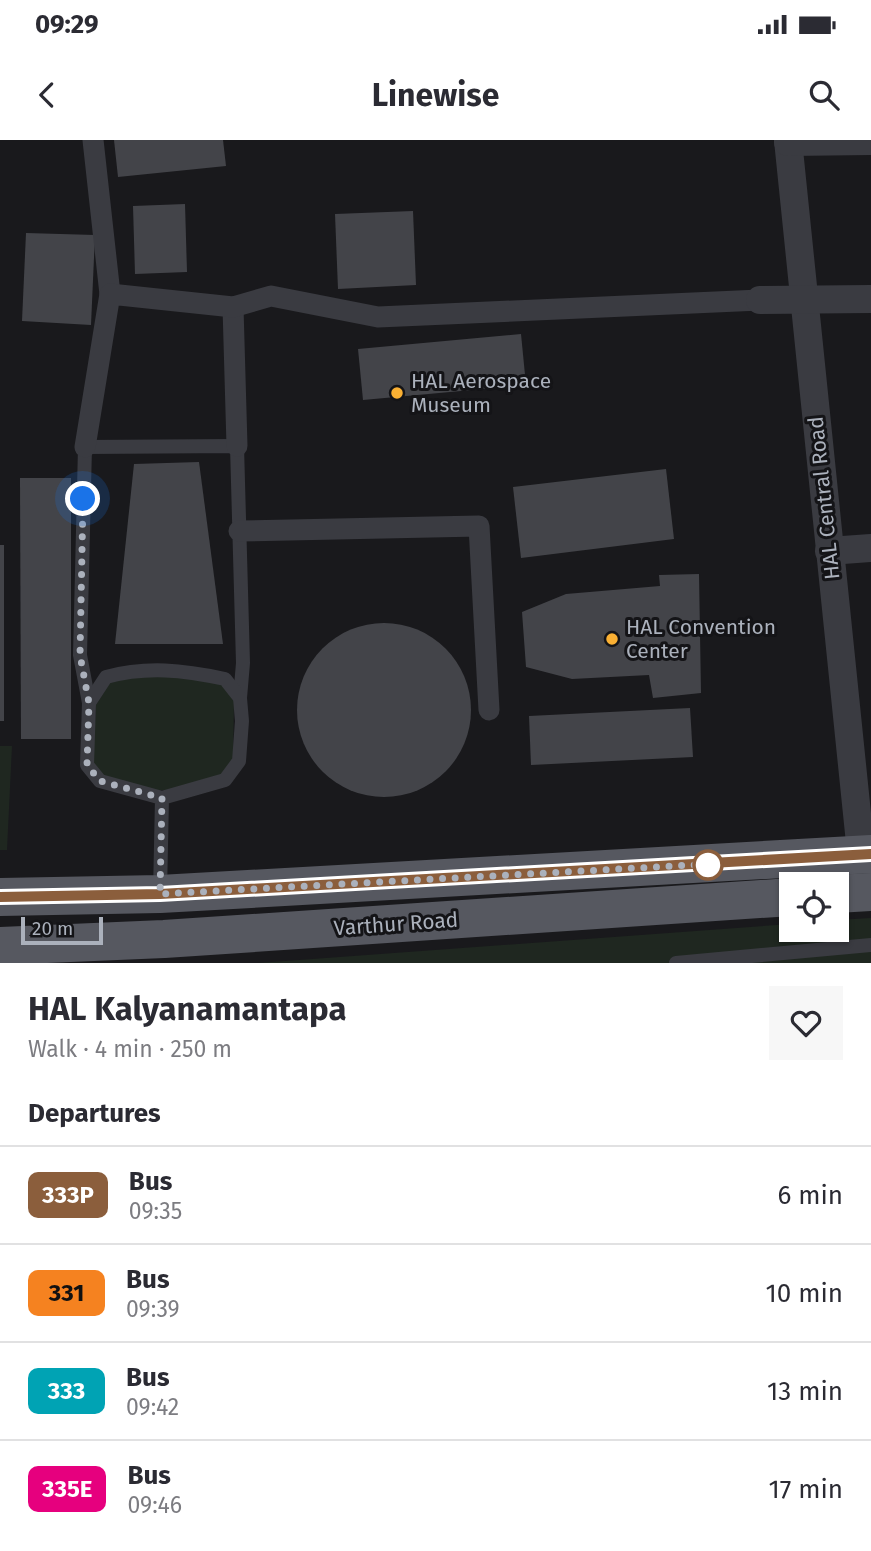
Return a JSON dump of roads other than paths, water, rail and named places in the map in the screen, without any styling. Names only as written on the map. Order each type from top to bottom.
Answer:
[{"type":"main road","name":"Varthur Road","points":[[0,897],[160,894],[866,855]]},
{"type":"main road","name":"Varthur Road","points":[[0,946],[164,939],[779,898]]},
{"type":"street","points":[[85,447],[110,294],[93,140]]},
{"type":"street","points":[[788,141],[871,141]]},
{"type":"street","name":"HAL Central Road","points":[[788,141],[829,551],[866,855],[858,893]]},
{"type":"street","points":[[110,294],[233,307],[271,296],[378,317],[760,300],[871,299]]},
{"type":"street","points":[[233,307],[237,446]]},
{"type":"street","points":[[239,531],[479,526],[489,710]]},
{"type":"street","points":[[829,551],[871,548]]},
{"type":"lane","points":[[237,446],[242,721],[239,761],[225,780],[162,798],[100,781],[87,765],[89,703],[80,655],[85,447],[237,446]]},
{"type":"lane","points":[[89,703],[106,677],[132,670],[178,669],[225,679],[240,698]]},
{"type":"lane","points":[[160,894],[162,798]]},
{"type":"lane","points":[[676,963],[871,945]]},
{"type":"place","name":"HAL Aerospace Museum","points":[[397,393]]},
{"type":"place","name":"HAL Convention Center","points":[[612,639]]}]
